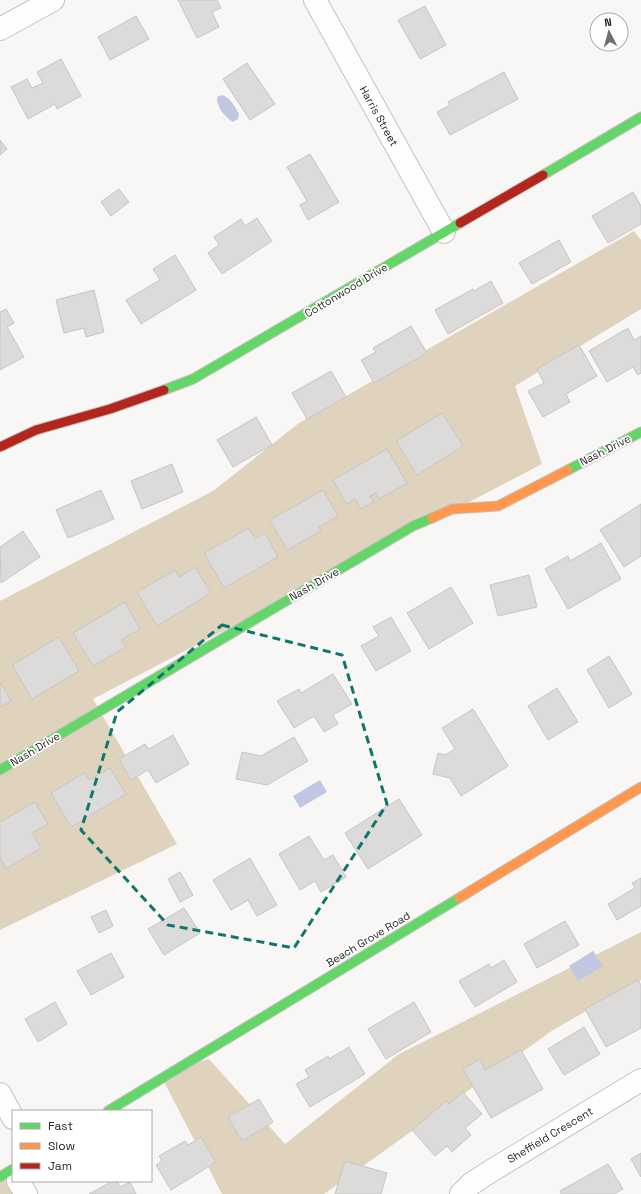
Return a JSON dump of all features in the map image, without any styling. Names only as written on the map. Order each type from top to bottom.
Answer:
[{"type":"street","points":[[0,29],[53,0]]},
{"type":"street","name":"Harris Street","points":[[315,0],[444,232]]},
{"type":"street","name":"Cottonwood Drive","points":[[0,435],[36,430],[110,409],[193,379],[641,117]]},
{"type":"street","name":"Cottonwood Drive","points":[[0,447],[36,430]]},
{"type":"street","name":"Nash Drive","points":[[0,770],[413,526],[452,509],[498,506],[641,432]]},
{"type":"street","name":"Beach Grove Road","points":[[110,1110],[641,787]]},
{"type":"street","name":"Sheffield Crescent","points":[[461,1194],[471,1184],[491,1171],[641,1080]]},
{"type":"street","points":[[0,1094],[12,1116]]},
{"type":"street","points":[[17,1182],[26,1194]]},
{"type":"highlighted area","points":[[222,625],[342,655],[387,804],[294,948],[168,925],[81,830],[117,712]]},
{"type":"shaded area","points":[[634,231],[641,240],[641,309],[515,386],[542,464],[93,699],[177,844],[0,930],[0,601],[213,491],[299,423]]},
{"type":"shaded area","points":[[641,932],[641,980],[553,1030],[324,1194],[222,1194],[160,1074],[209,1059],[285,1144],[399,1054]]},
{"type":"shaded area","points":[[0,1174],[17,1194],[0,1194]]},
{"type":"water","points":[[222,95],[230,100],[239,114],[238,119],[233,122],[224,114],[218,105],[217,97]]},
{"type":"water","points":[[320,780],[327,792],[300,808],[293,796]]},
{"type":"water","points":[[593,951],[603,966],[578,981],[569,966]]},
{"type":"building","points":[[178,0],[217,0],[221,8],[212,12],[219,27],[197,38]]},
{"type":"building","points":[[425,6],[446,45],[420,59],[398,20]]},
{"type":"building","points":[[136,16],[149,39],[110,60],[98,37]]},
{"type":"building","points":[[61,59],[81,96],[57,109],[55,104],[28,119],[11,87],[27,79],[32,88],[43,83],[37,72]]},
{"type":"building","points":[[247,63],[275,104],[250,120],[223,79]]},
{"type":"building","points":[[504,72],[518,99],[450,135],[437,112],[450,105],[448,102]]},
{"type":"building","points":[[0,140],[7,149],[0,155]]},
{"type":"building","points":[[310,154],[339,202],[308,220],[300,205],[307,201],[287,167]]},
{"type":"building","points":[[119,189],[129,202],[111,216],[101,202]]},
{"type":"building","points":[[633,192],[641,206],[641,224],[608,243],[592,216]]},
{"type":"building","points":[[257,218],[272,241],[222,274],[208,253],[219,245],[214,237],[241,219],[245,226]]},
{"type":"building","points":[[559,240],[571,262],[532,284],[519,263]]},
{"type":"building","points":[[175,255],[196,290],[141,324],[126,300],[160,280],[153,269]]},
{"type":"building","points":[[491,281],[503,303],[448,334],[435,310]]},
{"type":"building","points":[[94,290],[104,332],[86,337],[84,328],[64,333],[56,300]]},
{"type":"building","points":[[6,309],[14,323],[7,327],[24,357],[0,370],[0,312]]},
{"type":"building","points":[[411,326],[427,353],[374,383],[361,360],[376,352],[373,348]]},
{"type":"building","points":[[628,328],[634,340],[641,336],[641,373],[638,375],[633,367],[607,382],[589,351]]},
{"type":"building","points":[[579,345],[597,376],[566,394],[570,402],[543,417],[528,391],[544,383],[537,369]]},
{"type":"building","points":[[331,371],[346,397],[307,419],[292,393]]},
{"type":"building","points":[[442,413],[463,446],[417,475],[396,441]]},
{"type":"building","points":[[256,417],[272,445],[233,467],[217,440]]},
{"type":"building","points":[[387,449],[407,483],[379,499],[376,493],[370,496],[374,502],[361,509],[355,499],[346,504],[333,480]]},
{"type":"building","points":[[172,464],[183,492],[142,509],[131,481]]},
{"type":"building","points":[[101,490],[114,519],[68,538],[56,510]]},
{"type":"building","points":[[323,490],[338,516],[319,527],[321,531],[287,550],[270,520]]},
{"type":"building","points":[[641,504],[641,556],[624,567],[600,530]]},
{"type":"building","points":[[249,528],[255,539],[265,533],[278,557],[224,588],[204,553]]},
{"type":"building","points":[[23,531],[40,557],[1,583],[0,547]]},
{"type":"building","points":[[601,543],[621,579],[568,609],[545,569],[568,556],[570,561]]},
{"type":"building","points":[[195,567],[211,593],[157,626],[137,592],[175,570],[179,577]]},
{"type":"building","points":[[529,575],[537,607],[498,616],[490,585]]},
{"type":"building","points":[[451,587],[473,623],[429,649],[407,613]]},
{"type":"building","points":[[125,602],[140,629],[121,640],[126,647],[93,666],[73,633]]},
{"type":"building","points":[[391,617],[411,651],[376,671],[361,646],[379,636],[373,627]]},
{"type":"building","points":[[59,637],[79,671],[32,699],[12,665]]},
{"type":"building","points":[[609,656],[632,694],[609,708],[587,670]]},
{"type":"building","points":[[333,674],[352,704],[333,715],[338,724],[324,732],[314,716],[294,728],[277,701],[299,689],[301,693]]},
{"type":"building","points":[[0,682],[11,701],[0,707]]},
{"type":"building","points":[[557,688],[578,722],[548,740],[528,706]]},
{"type":"building","points":[[473,709],[508,766],[461,796],[450,778],[433,774],[438,753],[445,755],[455,749],[442,728]]},
{"type":"building","points":[[173,735],[189,764],[156,783],[148,770],[131,780],[119,759],[145,744],[149,749]]},
{"type":"building","points":[[294,737],[308,761],[267,785],[236,779],[242,752],[261,756]]},
{"type":"building","points":[[110,768],[126,794],[71,827],[51,793],[84,773],[89,780]]},
{"type":"building","points":[[399,799],[422,835],[368,869],[345,833]]},
{"type":"building","points":[[35,802],[48,824],[32,833],[41,848],[6,869],[0,858],[0,822]]},
{"type":"building","points":[[309,836],[324,860],[333,855],[346,877],[321,892],[315,881],[300,890],[279,854]]},
{"type":"building","points":[[250,858],[277,905],[257,916],[248,900],[231,910],[213,880]]},
{"type":"building","points":[[180,872],[193,895],[180,902],[168,879]]},
{"type":"building","points":[[641,878],[641,906],[617,920],[608,904],[635,888],[632,883]]},
{"type":"building","points":[[184,908],[200,933],[164,955],[148,929]]},
{"type":"building","points":[[106,910],[113,926],[99,933],[91,917]]},
{"type":"building","points":[[565,921],[579,945],[537,968],[524,944]]},
{"type":"building","points":[[111,953],[124,977],[91,995],[77,971]]},
{"type":"building","points":[[504,960],[517,982],[475,1007],[459,981],[489,964],[491,968]]},
{"type":"building","points":[[638,980],[641,985],[641,1028],[606,1047],[585,1009]]},
{"type":"building","points":[[55,1002],[67,1024],[38,1042],[25,1019]]},
{"type":"building","points":[[414,1002],[431,1032],[386,1059],[368,1029]]},
{"type":"building","points":[[584,1027],[600,1054],[564,1075],[548,1049]]},
{"type":"building","points":[[349,1047],[365,1074],[310,1107],[296,1084],[309,1077],[305,1070],[328,1056],[329,1059]]},
{"type":"building","points":[[521,1050],[543,1089],[491,1118],[463,1069],[480,1059],[485,1070]]},
{"type":"building","points":[[463,1092],[482,1114],[465,1128],[471,1135],[452,1152],[447,1146],[435,1156],[412,1130],[446,1101],[449,1104]]},
{"type":"building","points":[[259,1099],[273,1122],[242,1141],[228,1117]]},
{"type":"building","points":[[201,1137],[216,1162],[171,1190],[156,1165],[162,1161],[159,1156],[185,1141],[188,1145]]},
{"type":"building","points":[[641,1153],[641,1177],[631,1159]]},
{"type":"building","points":[[345,1161],[387,1173],[381,1194],[335,1194]]},
{"type":"building","points":[[608,1164],[623,1189],[614,1194],[561,1194],[560,1191]]},
{"type":"building","points":[[111,1182],[118,1182],[120,1187],[130,1182],[136,1194],[89,1194]]},
{"type":"traffic: fast","points":[[543,175],[641,117]]},
{"type":"traffic: fast","points":[[164,390],[193,379],[460,223]]},
{"type":"traffic: fast","points":[[568,470],[641,432]]},
{"type":"traffic: fast","points":[[0,770],[413,526],[432,518]]},
{"type":"traffic: fast","points":[[110,1110],[459,898]]},
{"type":"traffic: fast","points":[[0,1177],[12,1170]]},
{"type":"traffic: slow","points":[[432,518],[452,509],[498,506],[568,470]]},
{"type":"traffic: slow","points":[[459,898],[641,787]]},
{"type":"traffic: jam","points":[[460,223],[543,175]]},
{"type":"traffic: jam","points":[[0,447],[36,430],[110,409],[164,390]]}]
